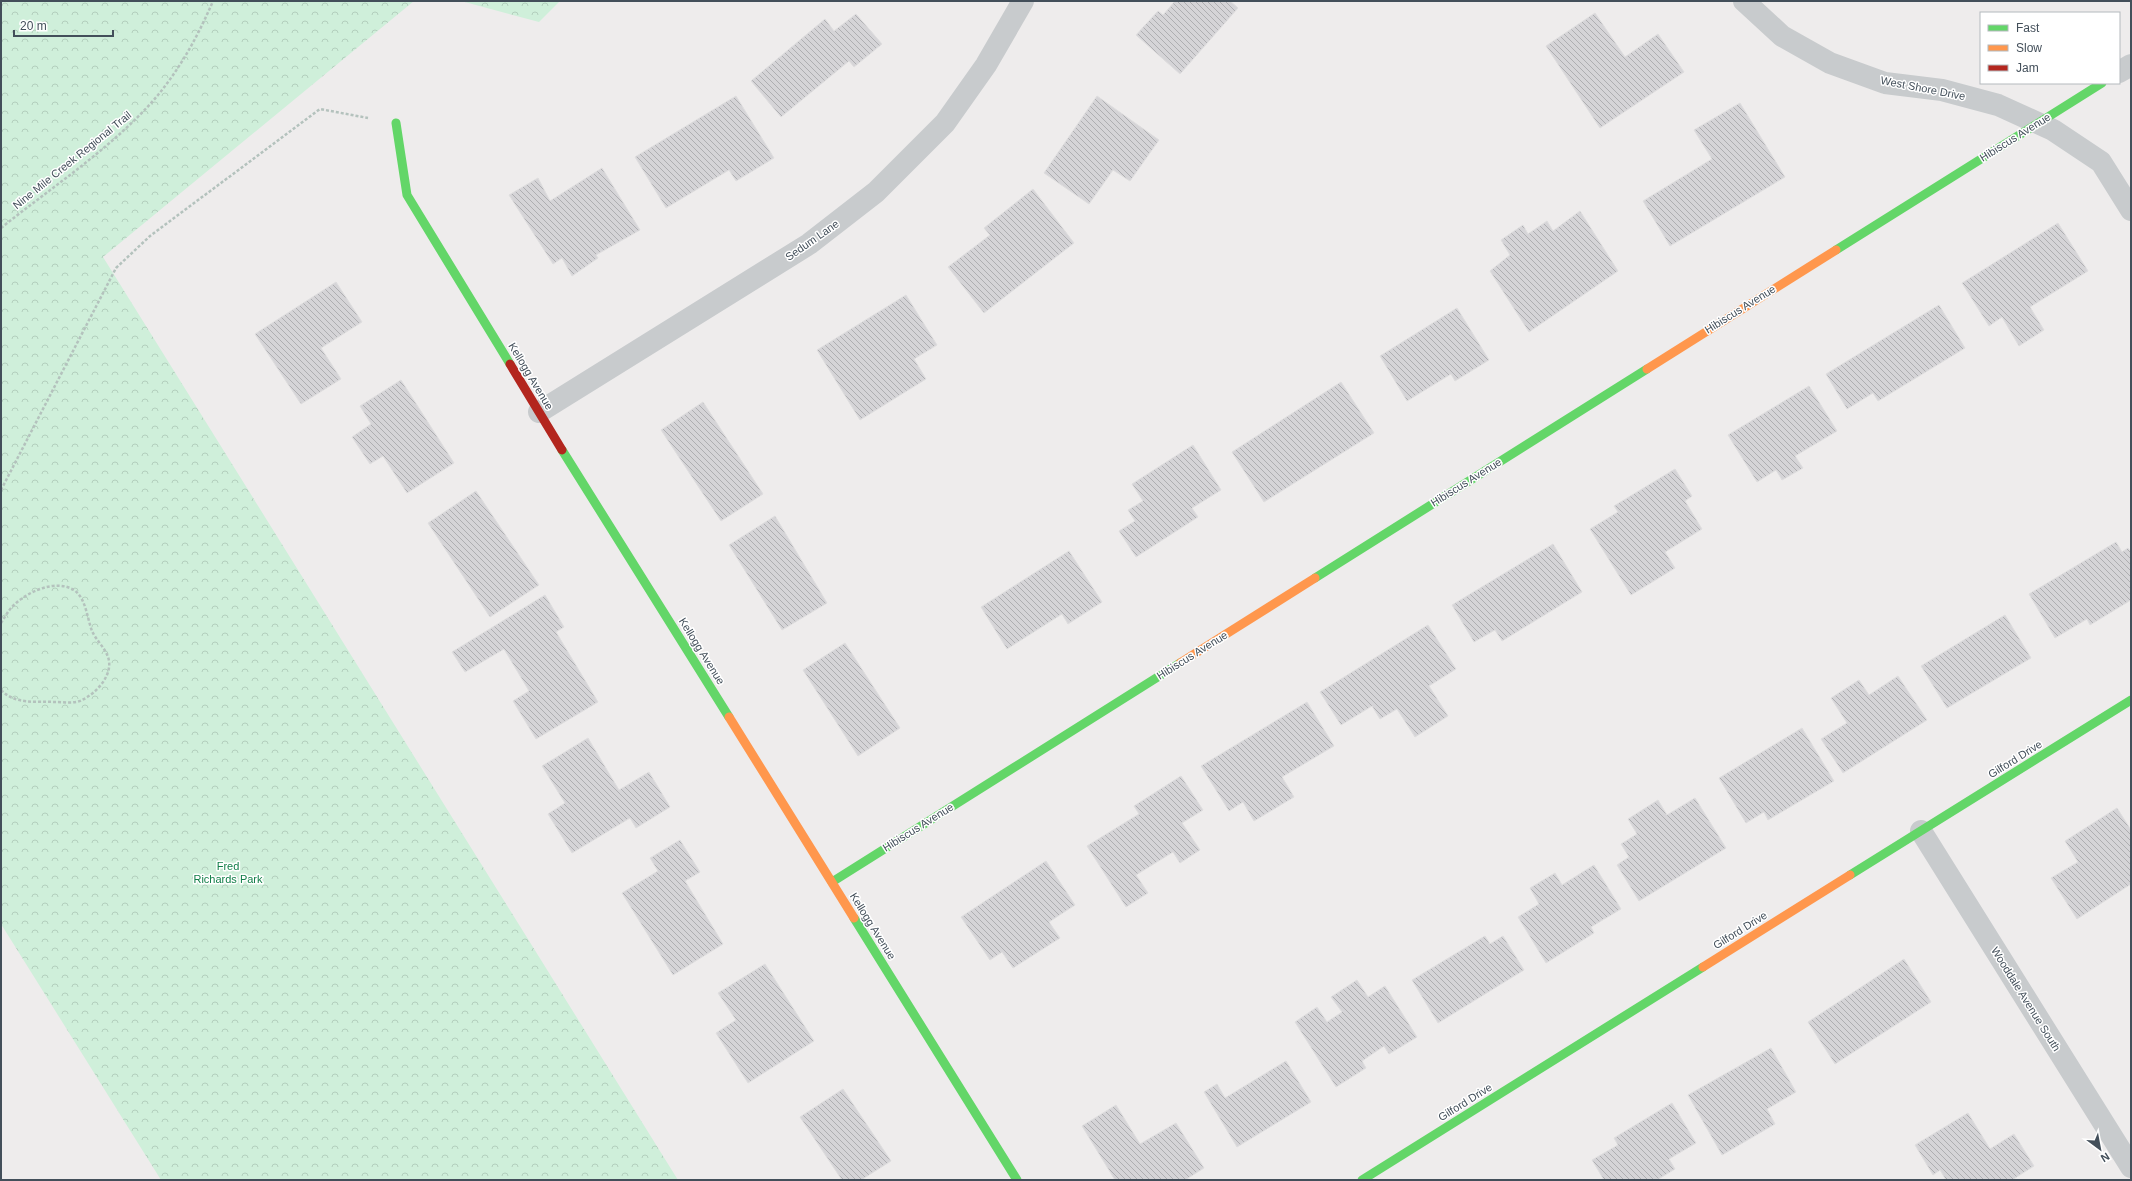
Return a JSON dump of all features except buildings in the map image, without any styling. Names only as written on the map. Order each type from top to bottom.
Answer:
[{"type":"street","name":"Sedum Lane","points":[[539,412],[809,244],[876,192],[944,123],[986,65],[1023,1]]},
{"type":"street","name":"West Shore Drive","points":[[1744,1],[1782,36],[1830,63],[1885,83],[1942,90],[1998,105],[2052,130],[2101,162],[2131,210]]},
{"type":"street","points":[[2120,71],[2131,65]]},
{"type":"street","name":"Hibiscus Avenue","points":[[832,882],[2100,84]]},
{"type":"street","name":"Kellogg Avenue","points":[[396,123],[407,194],[539,412],[1017,1180]]},
{"type":"street","name":"Gilford Drive","points":[[1362,1180],[2131,700]]},
{"type":"street","name":"Wooddale Avenue South","points":[[1921,831],[2131,1167]]},
{"type":"path","name":"Nine Mile Creek Regional Trail","points":[[1,228],[90,158],[145,111],[179,67],[205,20],[213,1]]},
{"type":"path","points":[[1,490],[116,268],[150,236],[320,109],[396,123]]},
{"type":"path","points":[[1,624],[14,604],[33,592],[57,585],[74,590],[84,604],[96,641],[108,656],[109,671],[100,687],[81,700],[68,702],[25,702],[12,699],[1,690]]},
{"type":"green space","name":"Fred Richards Park","points":[[1,1],[414,1],[103,257],[678,1180],[161,1180],[1,924]]},
{"type":"green space","points":[[461,1],[560,1],[539,22]]},
{"type":"traffic: fast","points":[[1836,250],[2100,84]]},
{"type":"traffic: fast","points":[[396,123],[407,195],[510,364]]},
{"type":"traffic: fast","points":[[1315,578],[1647,369]]},
{"type":"traffic: fast","points":[[562,450],[729,717]]},
{"type":"traffic: fast","points":[[832,882],[1180,663]]},
{"type":"traffic: fast","points":[[1850,875],[2131,700]]},
{"type":"traffic: fast","points":[[854,918],[1017,1180]]},
{"type":"traffic: fast","points":[[1362,1180],[1703,967]]},
{"type":"traffic: slow","points":[[1647,369],[1836,250]]},
{"type":"traffic: slow","points":[[1180,663],[1315,578]]},
{"type":"traffic: slow","points":[[729,717],[854,918]]},
{"type":"traffic: slow","points":[[1703,967],[1850,875]]},
{"type":"traffic: jam","points":[[510,364],[562,450]]}]
